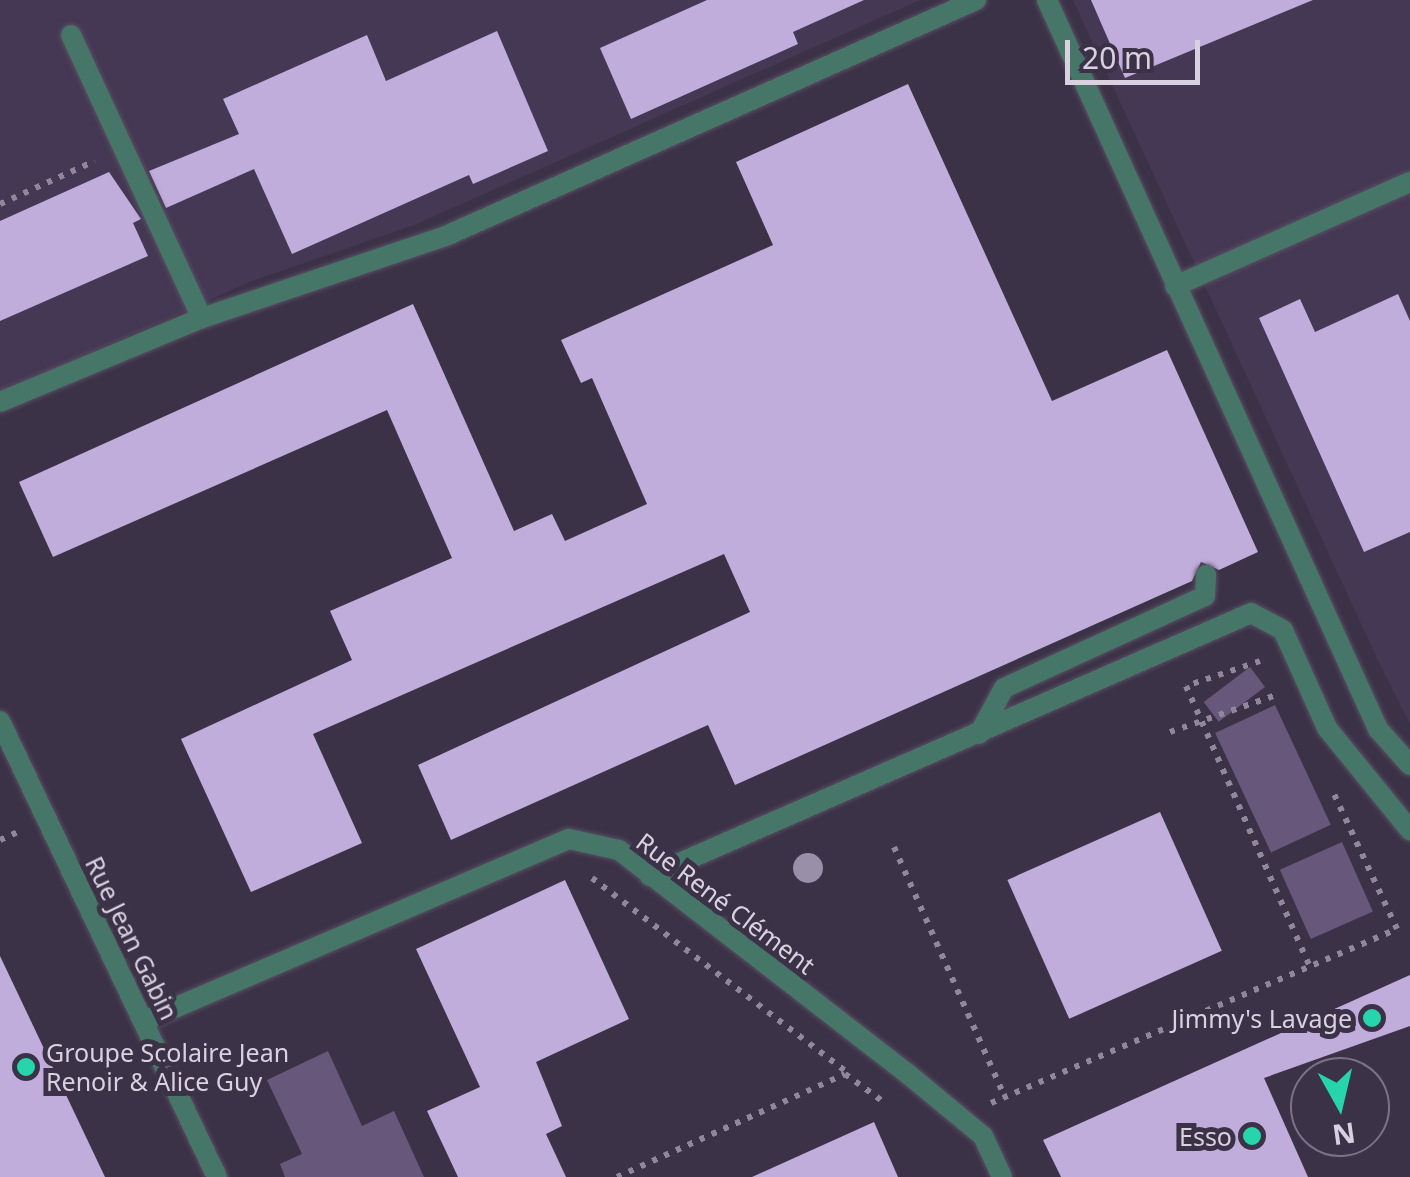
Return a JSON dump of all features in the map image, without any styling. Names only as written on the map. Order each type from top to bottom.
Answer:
[{"type":"street","points":[[0,402],[202,318],[448,235],[976,0]]},
{"type":"street","points":[[1046,0],[1378,729],[1410,764]]},
{"type":"street","points":[[71,35],[202,318]]},
{"type":"street","points":[[1174,286],[1410,182]]},
{"type":"street","points":[[978,734],[1004,688],[1205,596],[1206,575]]},
{"type":"street","name":"Rue René Clément","points":[[650,876],[1251,613],[1283,630],[1327,728],[1410,830]]},
{"type":"street","name":"Rue Jean Gabin","points":[[0,721],[217,1177]]},
{"type":"street","name":"Rue René Clément","points":[[144,1021],[550,842],[619,850],[984,1136],[1002,1177]]},
{"type":"path","points":[[0,204],[122,148]]},
{"type":"path","points":[[1277,671],[1254,657],[1186,686],[1310,967]]},
{"type":"path","points":[[1282,681],[1294,708]]},
{"type":"path","points":[[1170,732],[1204,726],[1286,690]]},
{"type":"path","points":[[959,1116],[1396,929],[1326,776]]},
{"type":"path","points":[[894,846],[1005,1097]]},
{"type":"path","points":[[618,1177],[845,1074],[904,1116]]},
{"type":"shaded area","points":[[0,0],[920,0],[414,225],[252,281],[0,393]]},
{"type":"shaded area","points":[[1073,0],[1410,0],[1410,724],[1374,652]]},
{"type":"shaded area","points":[[1250,667],[1265,687],[1219,722],[1204,702]]},
{"type":"shaded area","points":[[1275,705],[1331,825],[1271,853],[1215,733]]},
{"type":"shaded area","points":[[1342,842],[1373,911],[1311,939],[1280,870]]},
{"type":"shaded area","points":[[328,1051],[362,1126],[394,1111],[424,1177],[285,1177],[280,1164],[302,1154],[267,1080]]},
{"type":"building","points":[[707,0],[864,0],[793,32],[798,44],[631,119],[600,48]]},
{"type":"building","points":[[1091,0],[1313,0],[1125,78]]},
{"type":"building","points":[[497,31],[548,151],[473,184],[469,175],[292,254],[254,169],[166,208],[149,171],[239,134],[223,99],[367,35],[386,81]]},
{"type":"building","points":[[908,84],[1052,401],[1167,350],[1258,552],[1219,570],[1201,562],[1192,581],[735,785],[708,725],[451,840],[418,765],[750,612],[724,554],[313,734],[362,843],[251,892],[181,739],[352,660],[330,611],[452,558],[387,410],[53,557],[19,482],[413,304],[514,531],[552,514],[565,541],[647,504],[592,378],[581,383],[561,340],[773,245],[736,162]]},
{"type":"building","points":[[109,172],[141,219],[133,223],[148,256],[0,321],[0,221]]},
{"type":"building","points":[[1398,294],[1410,321],[1410,532],[1364,552],[1259,318],[1300,299],[1315,332]]},
{"type":"building","points":[[1160,812],[1222,951],[1069,1019],[1007,880]]},
{"type":"building","points":[[565,880],[629,1019],[536,1062],[562,1126],[546,1134],[566,1177],[458,1177],[427,1111],[480,1087],[416,949]]},
{"type":"building","name":"Groupe Scolaire Jean Renoir & Alice Guy","points":[[0,956],[105,1177],[0,1177]]},
{"type":"building","points":[[1410,975],[1410,1026],[1323,1057],[1290,1057],[1290,1069],[1264,1078],[1290,1136],[1290,1157],[1299,1157],[1308,1177],[1061,1177],[1043,1140]]},
{"type":"building","points":[[874,1122],[898,1177],[752,1177]]},
{"type":"place","name":"Jimmy's Lavage","points":[[1372,1018]]},
{"type":"place","name":"Groupe Scolaire Jean Renoir & Alice Guy","points":[[26,1067]]},
{"type":"place","name":"Esso","points":[[1252,1136]]}]
